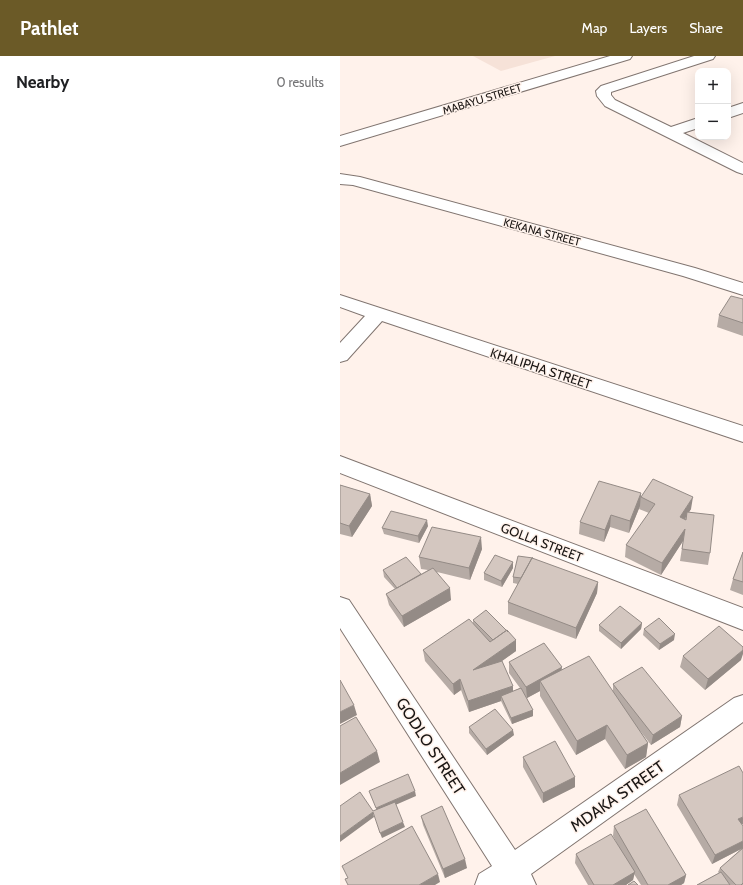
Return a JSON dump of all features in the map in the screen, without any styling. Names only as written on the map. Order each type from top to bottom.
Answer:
[{"type":"street","name":"MABAYU STREET","points":[[340,141],[625,56]]},
{"type":"street","points":[[708,56],[606,89],[603,91],[603,95],[604,98],[610,103],[743,169]]},
{"type":"street","points":[[731,112],[743,108]]},
{"type":"street","points":[[671,132],[695,124]]},
{"type":"street","name":"KEKANA STREET","points":[[340,179],[354,180],[689,272],[743,289]]},
{"type":"street","name":"KHALIPHA STREET","points":[[340,300],[378,314],[743,434]]},
{"type":"street","points":[[340,355],[378,314]]},
{"type":"street","name":"GOLLA STREET","points":[[340,464],[743,619]]},
{"type":"street","name":"GODLO STREET","points":[[340,607],[508,880]]},
{"type":"street","name":"MDAKA STREET","points":[[508,880],[743,707]]},
{"type":"shaded area","points":[[473,56],[555,56],[501,71]]},
{"type":"building","points":[[731,296],[743,299],[743,323],[719,315]]},
{"type":"building","points":[[653,479],[693,497],[680,517],[686,520],[687,512],[714,515],[710,553],[682,549],[685,529],[662,563],[626,545],[655,504],[641,497]]},
{"type":"building","points":[[599,481],[641,493],[630,521],[611,515],[605,530],[580,522]]},
{"type":"building","points":[[340,485],[370,494],[349,526],[340,523]]},
{"type":"building","points":[[391,511],[427,520],[418,536],[382,528]]},
{"type":"building","points":[[432,527],[481,537],[469,568],[419,557]]},
{"type":"building","points":[[743,552],[743,582],[733,579]]},
{"type":"building","points":[[495,555],[513,562],[501,581],[484,573]]},
{"type":"building","points":[[518,556],[533,558],[521,578],[513,577]]},
{"type":"building","points":[[406,557],[421,574],[397,588],[383,570]]},
{"type":"building","points":[[532,558],[598,582],[576,628],[508,602]]},
{"type":"building","points":[[433,568],[450,588],[402,616],[386,594]]},
{"type":"building","points":[[620,606],[642,623],[621,643],[599,625]]},
{"type":"building","points":[[486,610],[506,630],[493,640],[473,620]]},
{"type":"building","points":[[659,618],[675,634],[660,644],[644,629]]},
{"type":"building","points":[[469,619],[490,642],[507,630],[516,640],[473,670],[502,661],[513,686],[468,701],[460,679],[453,684],[423,650]]},
{"type":"building","points":[[719,626],[743,647],[743,650],[708,679],[683,656]]},
{"type":"building","points":[[544,643],[562,667],[526,687],[509,662]]},
{"type":"building","points":[[589,656],[648,743],[627,755],[607,725],[577,741],[540,681]]},
{"type":"building","points":[[642,667],[682,716],[653,735],[613,684]]},
{"type":"building","points":[[340,680],[354,705],[340,712]]},
{"type":"building","points":[[521,688],[533,710],[511,718],[501,696]]},
{"type":"building","points":[[495,709],[513,730],[486,749],[469,727]]},
{"type":"building","points":[[356,717],[377,751],[340,773],[340,726]]},
{"type":"building","points":[[555,741],[575,777],[543,793],[523,757]]},
{"type":"building","points":[[739,766],[743,773],[743,817],[738,819],[743,826],[743,841],[715,855],[679,795]]},
{"type":"building","points":[[408,774],[415,791],[376,808],[369,791]]},
{"type":"building","points":[[360,792],[373,811],[395,802],[403,822],[380,833],[373,812],[340,836],[340,806]]},
{"type":"building","points":[[442,806],[465,859],[443,869],[421,816]]},
{"type":"building","points":[[646,809],[686,875],[668,885],[648,885],[614,826]]},
{"type":"building","points":[[412,826],[438,874],[419,885],[348,885],[345,879],[348,878],[342,866]]},
{"type":"building","points":[[611,834],[635,872],[613,885],[594,885],[576,854]]},
{"type":"building","points":[[743,848],[743,883],[741,885],[736,885],[720,868]]},
{"type":"building","points":[[721,872],[730,885],[697,885]]},
{"type":"building","points":[[634,881],[638,885],[628,885]]}]
